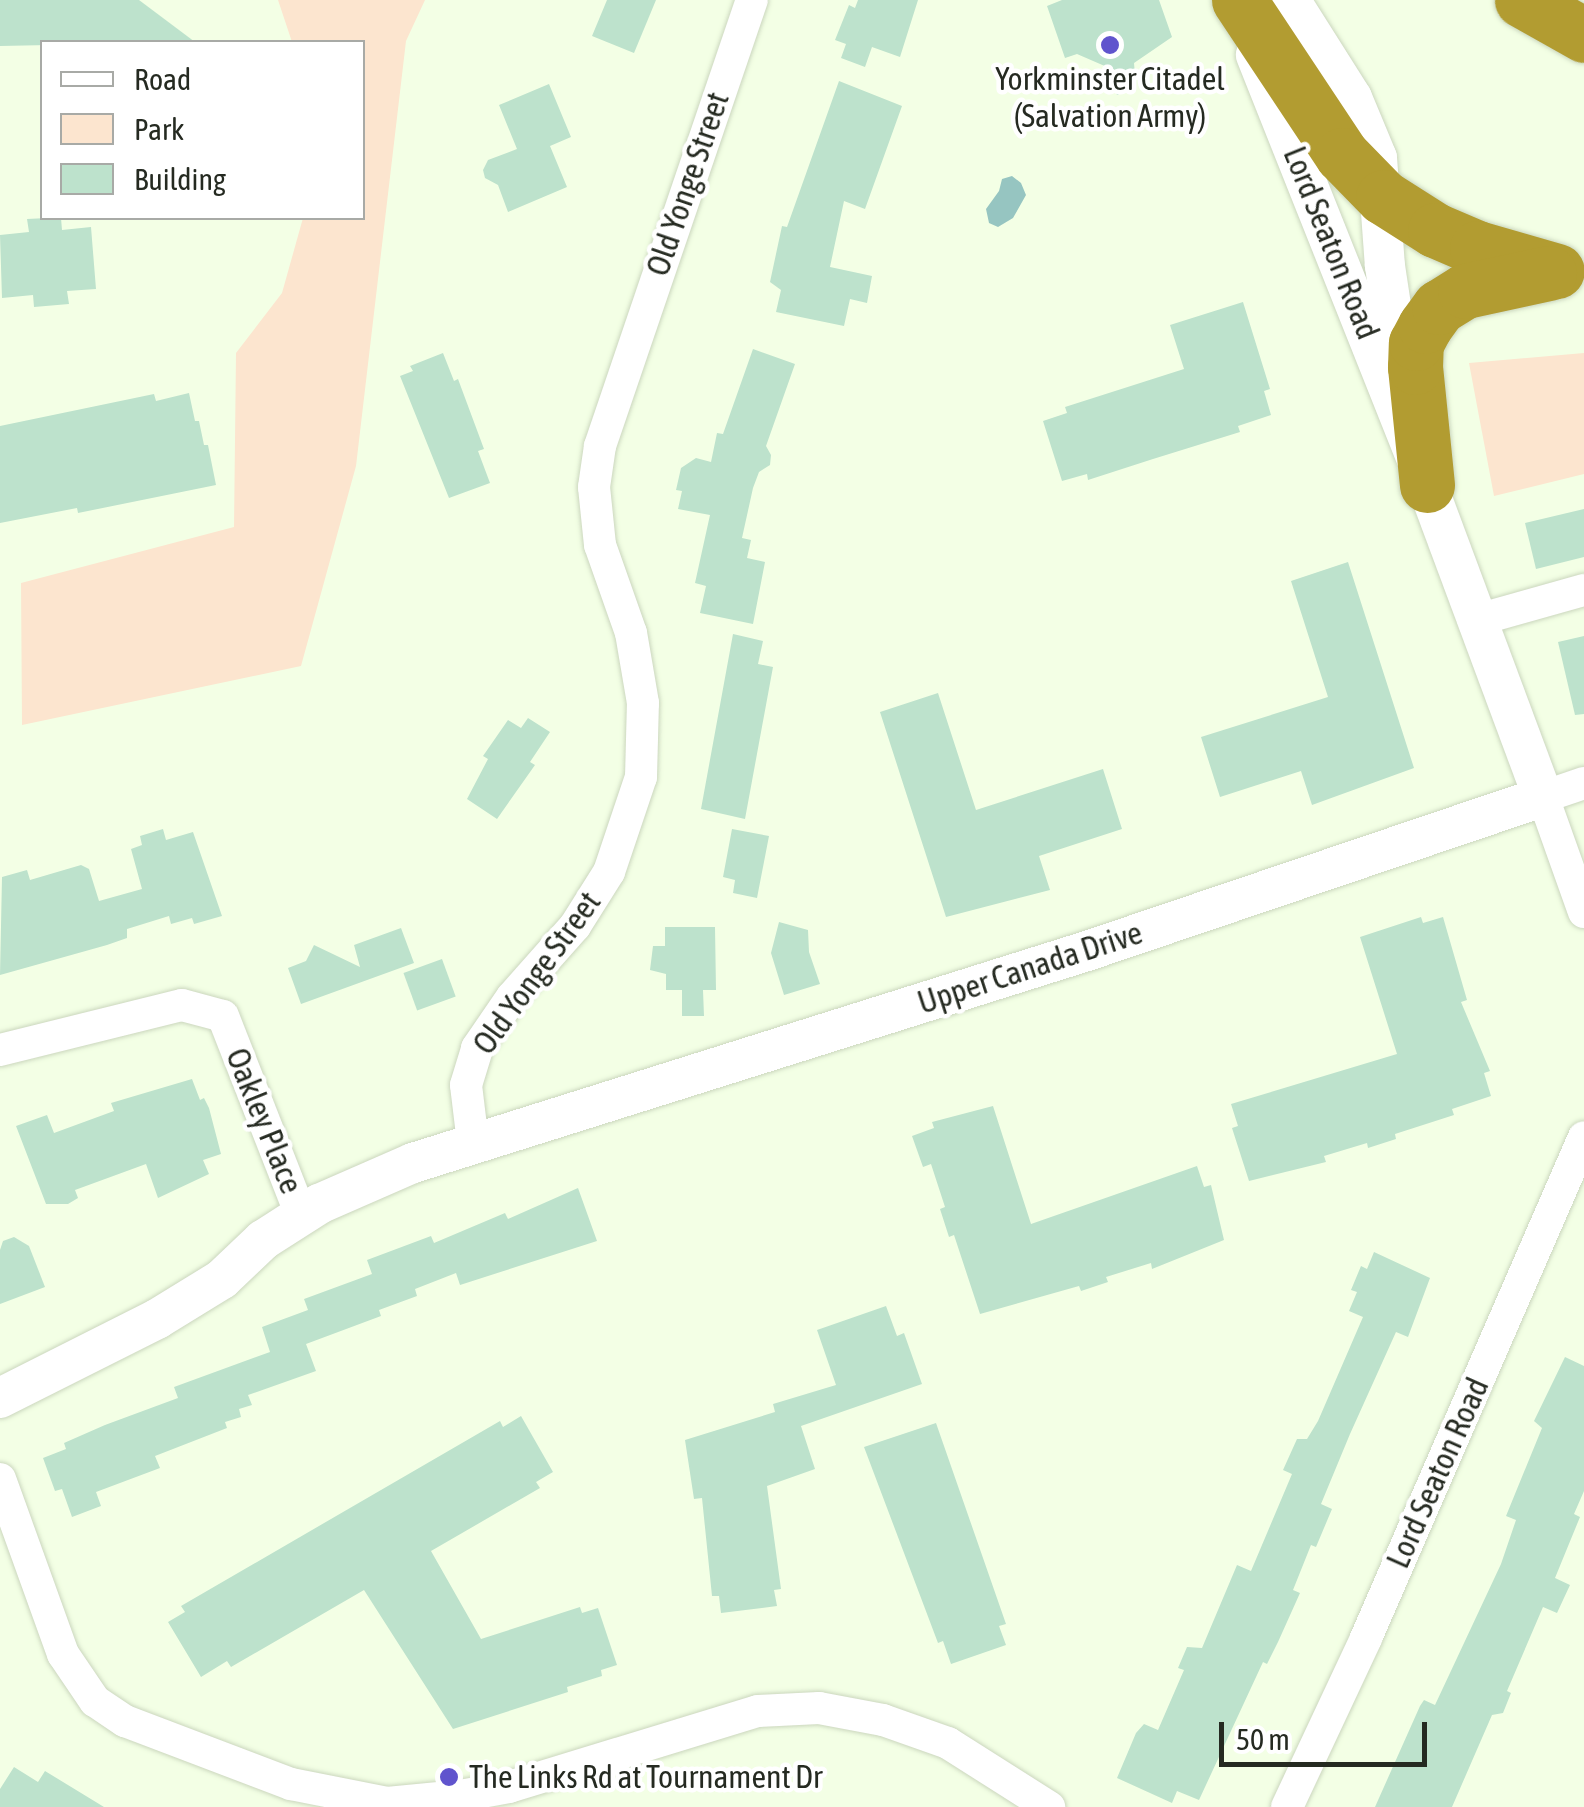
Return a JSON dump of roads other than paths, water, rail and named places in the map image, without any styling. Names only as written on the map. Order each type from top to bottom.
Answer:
[{"type":"highway","points":[[1237,0],[1342,155],[1382,196],[1449,236],[1571,270]]},
{"type":"highway","points":[[1522,0],[1584,34]]},
{"type":"highway","points":[[1427,485],[1414,367],[1416,343],[1439,306],[1465,291],[1571,270]]},
{"type":"street","name":"Old Yonge Street","points":[[472,1143],[466,1085],[477,1048],[512,997],[575,926],[609,872],[642,777],[643,703],[631,633],[600,545],[594,487],[600,446],[614,402],[752,0]]},
{"type":"street","name":"Lord Seaton Road","points":[[1237,0],[1427,485],[1584,912]]},
{"type":"street","name":"Lord Seaton Road","points":[[1290,0],[1352,98],[1377,158],[1385,266],[1402,377],[1427,485]]},
{"type":"street","points":[[1477,620],[1584,590]]},
{"type":"street","name":"Upper Canada Drive","points":[[472,1143],[1090,950],[1584,784]]},
{"type":"street","name":"Oakley Place","points":[[0,1050],[182,1005],[223,1016],[301,1215]]},
{"type":"street","name":"Lord Seaton Road","points":[[1287,1807],[1366,1638],[1584,1136]]},
{"type":"street","points":[[0,1398],[157,1319],[222,1279],[262,1240],[338,1194],[472,1143]]},
{"type":"street","points":[[0,1480],[63,1654],[108,1713],[206,1755],[291,1784],[387,1805],[509,1788],[758,1710],[819,1708],[883,1720],[948,1743],[1049,1807]]},
{"type":"water","points":[[1012,176],[1021,183],[1026,195],[1013,218],[998,227],[989,223],[986,209],[1002,179]]},
{"type":"place","name":"Yorkminster Citadel (Salvation Army)","points":[[1110,45]]},
{"type":"place","name":"The Links Rd at Tournament Dr","points":[[449,1777]]}]
